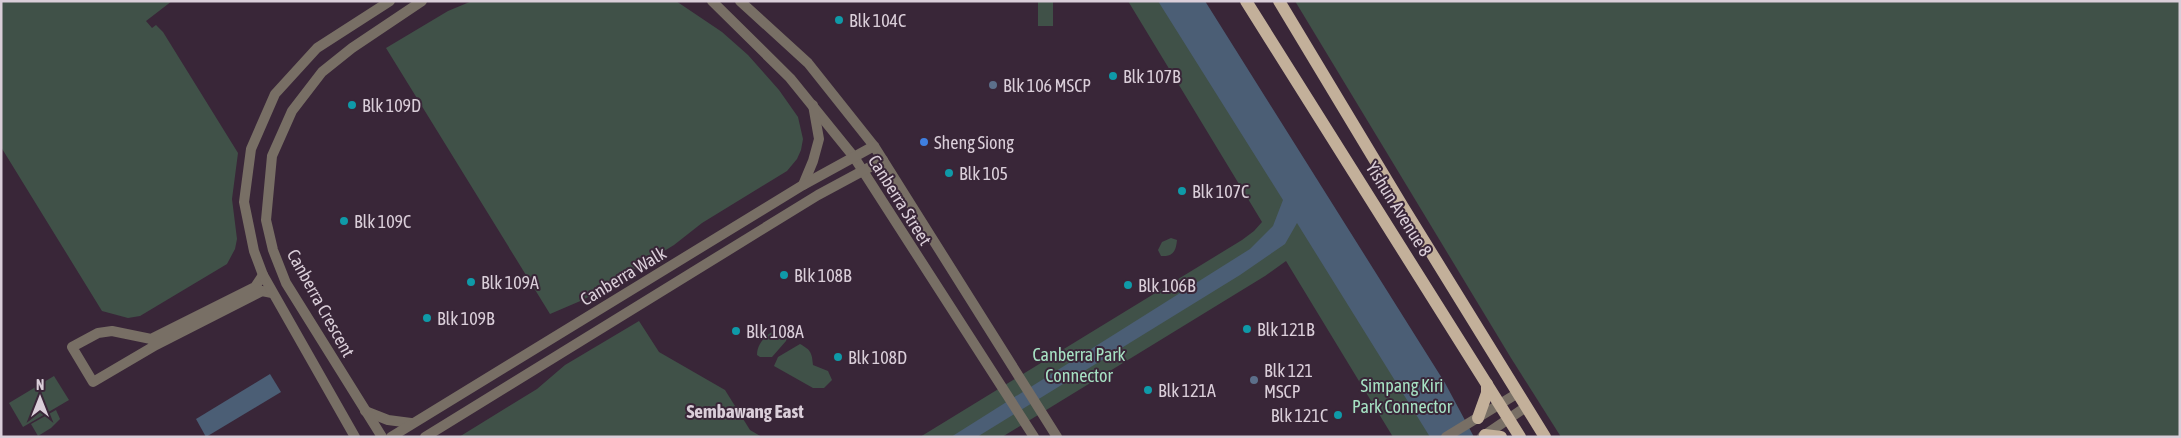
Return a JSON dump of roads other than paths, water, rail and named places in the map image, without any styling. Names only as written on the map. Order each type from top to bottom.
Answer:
[{"type":"main road","name":"Yishun Avenue 8","points":[[1246,1],[1520,437]]},
{"type":"main road","name":"Yishun Avenue 8","points":[[1279,1],[1545,437]]},
{"type":"main road","points":[[1477,418],[1485,400],[1487,384]]},
{"type":"main road","points":[[1483,436],[1501,437]]},
{"type":"street","name":"Canberra Crescent","points":[[355,437],[262,275],[254,251],[244,202],[251,149],[275,94],[317,48],[390,1]]},
{"type":"street","name":"Canberra Crescent","points":[[382,437],[286,283],[272,250],[266,220],[272,156],[292,111],[322,72],[352,48],[422,1]]},
{"type":"street","name":"Canberra Street","points":[[712,1],[790,78],[813,104],[854,157],[1034,437]]},
{"type":"street","name":"Canberra Street","points":[[740,1],[808,63],[874,146],[1057,437]]},
{"type":"street","points":[[803,185],[813,161],[819,139],[813,104]]},
{"type":"street","name":"Canberra Walk","points":[[391,437],[411,423],[803,185],[874,146]]},
{"type":"street","name":"Canberra Walk","points":[[425,437],[818,195],[883,160]]},
{"type":"street","points":[[262,275],[255,287],[152,339],[112,331],[98,333],[72,347],[93,382],[156,345],[262,291],[272,293]]},
{"type":"street","points":[[1446,437],[1518,393]]},
{"type":"street","points":[[1483,436],[1526,407]]},
{"type":"street","points":[[365,411],[388,420],[411,423]]},
{"type":"street","name":"Canberra Crescent","points":[[345,420],[345,437]]},
{"type":"street","points":[[434,437],[445,425]]},
{"type":"water","points":[[1158,1],[1205,1],[1445,383],[1474,437],[1430,437],[1297,223],[1285,244],[1240,275],[977,437],[951,437],[1250,249],[1273,226],[1283,200]]},
{"type":"water","points":[[270,374],[281,392],[206,437],[196,419]]},
{"type":"place","name":"Blk 104C","points":[[839,20]]},
{"type":"place","name":"Blk 107B","points":[[1113,76]]},
{"type":"place","name":"Blk 106 MSCP","points":[[993,85]]},
{"type":"place","name":"Blk 109D","points":[[352,105]]},
{"type":"place","name":"Sheng Siong","points":[[924,142]]},
{"type":"place","name":"Blk 105","points":[[949,173]]},
{"type":"place","name":"Blk 107C","points":[[1182,191]]},
{"type":"place","name":"Blk 109C","points":[[344,221]]},
{"type":"place","name":"Blk 108B","points":[[784,275]]},
{"type":"place","name":"Blk 109A","points":[[471,282]]},
{"type":"place","name":"Blk 106B","points":[[1128,285]]},
{"type":"place","name":"Blk 109B","points":[[427,318]]},
{"type":"place","name":"Blk 121B","points":[[1247,329]]},
{"type":"place","name":"Blk 108A","points":[[736,331]]},
{"type":"place","name":"Blk 108D","points":[[838,357]]},
{"type":"place","name":"Blk 121 MSCP","points":[[1254,380]]},
{"type":"place","name":"Blk 121A","points":[[1148,390]]},
{"type":"place","name":"Blk 121C","points":[[1338,415]]},
{"type":"district","name":"Sembawang East","points":[[745,411]]},
{"type":"park label","name":"Canberra Park Connector","points":[[1079,364]]},
{"type":"park label","name":"Simpang Kiri Park Connector","points":[[1402,395]]}]
